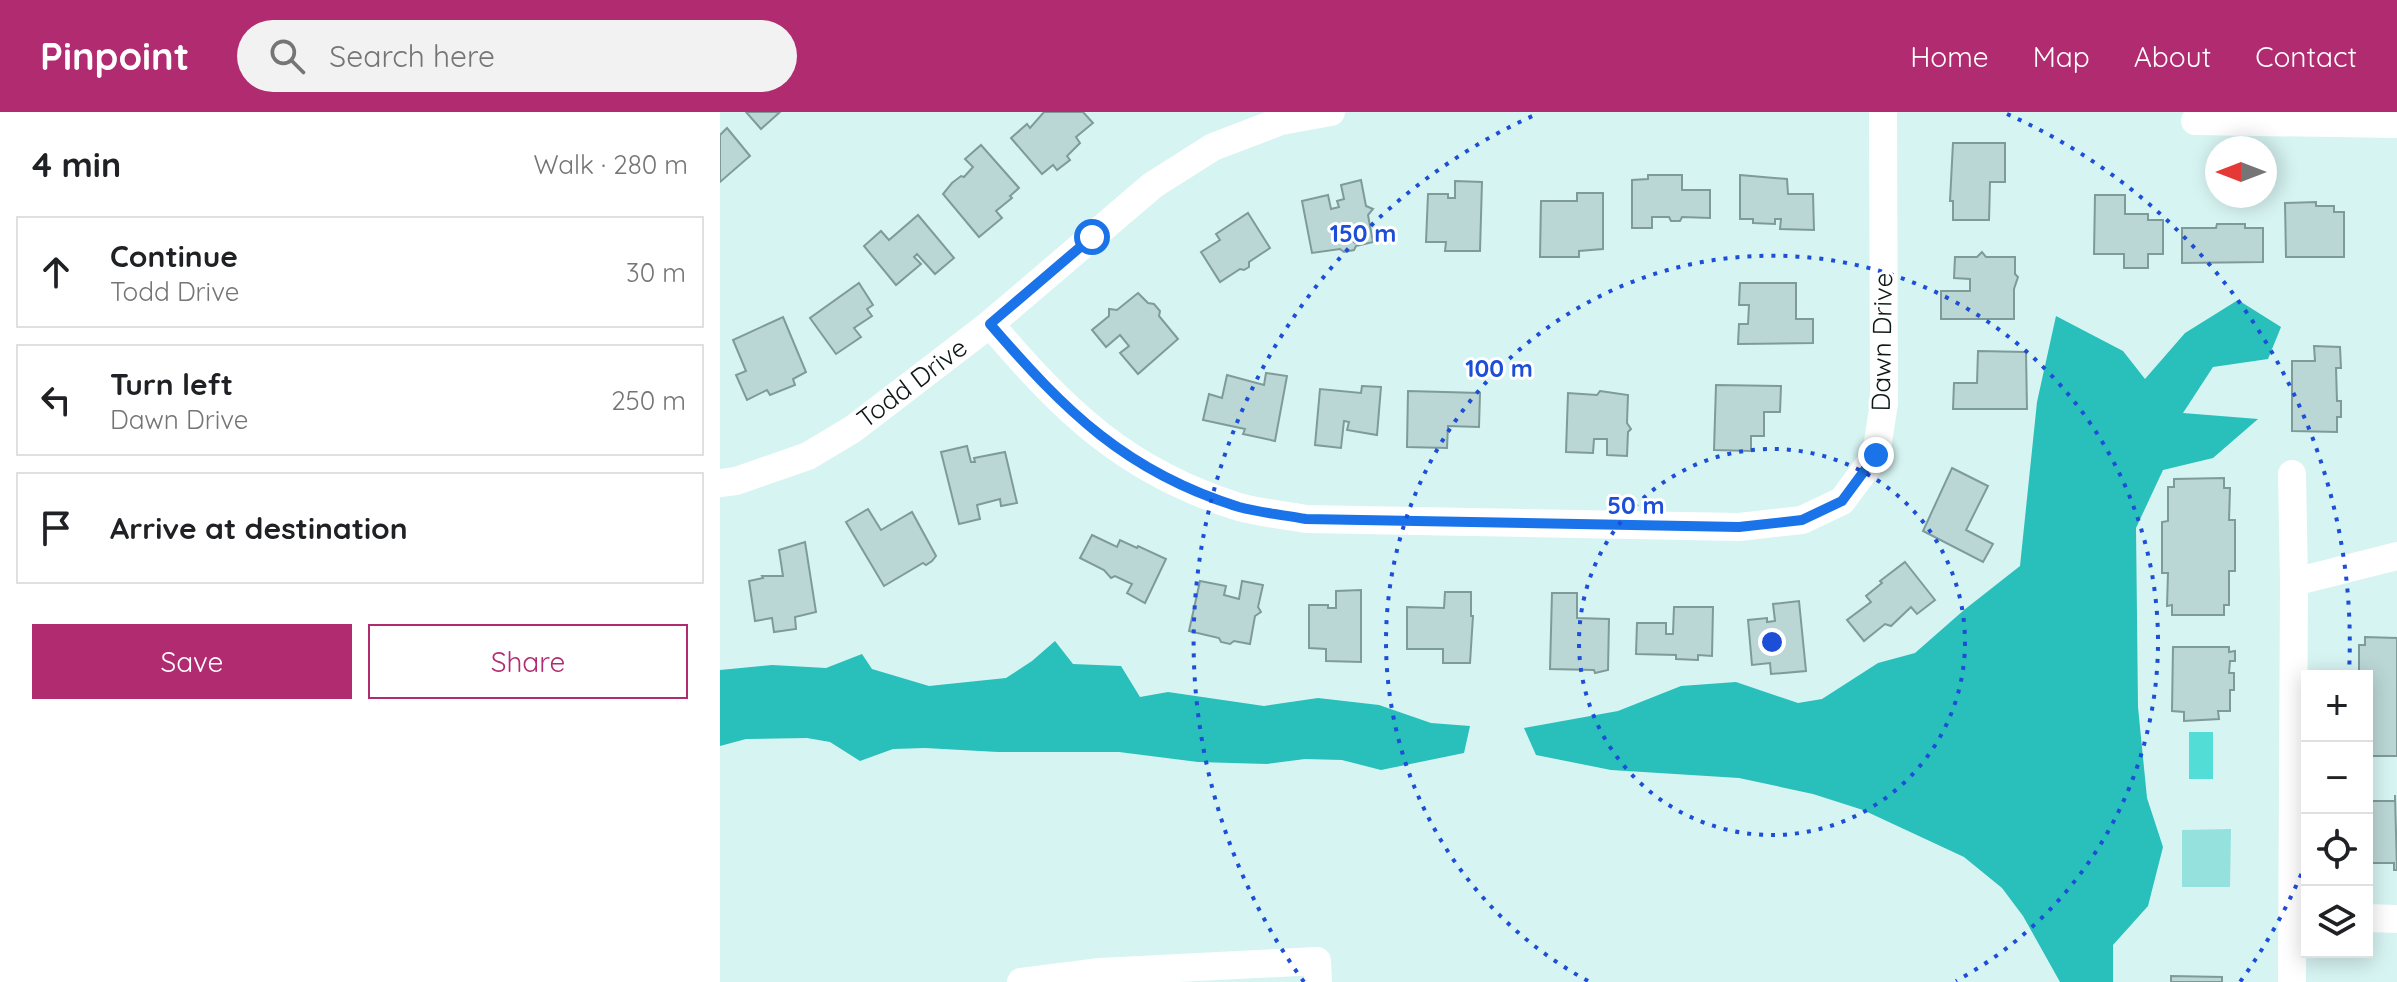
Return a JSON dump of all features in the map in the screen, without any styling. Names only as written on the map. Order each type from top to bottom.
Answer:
[{"type":"street","name":"Todd Drive","points":[[720,483],[736,481],[808,456],[853,429],[990,324],[1153,185],[1213,147],[1281,121],[1331,112]]},
{"type":"street","name":"Dawn Drive","points":[[990,324],[1041,384],[1086,426],[1148,469],[1194,491],[1243,508],[1306,519],[1739,527],[1802,520],[1842,501],[1876,455],[1884,403],[1883,112]]},
{"type":"street","points":[[2195,121],[2397,124]]},
{"type":"street","points":[[2292,474],[2300,917],[2292,982]]},
{"type":"street","points":[[2294,582],[2397,556]]},
{"type":"street","points":[[2373,918],[2397,919]]},
{"type":"street","points":[[1021,982],[1100,972],[1317,972]]},
{"type":"shaded area","points":[[2238,300],[2281,327],[2268,359],[2213,367],[2183,413],[2258,419],[2213,458],[2163,470],[2136,528],[2138,707],[2147,798],[2163,847],[2148,906],[2113,945],[2113,982],[2060,982],[2023,916],[2002,888],[1964,857],[1863,810],[1813,794],[1739,778],[1611,770],[1536,755],[1524,728],[1618,711],[1681,686],[1736,682],[1798,703],[1822,699],[1878,663],[1915,653],[2020,566],[2037,402],[2056,316],[2123,351],[2145,379],[2185,333]]},
{"type":"shaded area","points":[[1055,641],[1073,664],[1121,666],[1140,697],[1168,692],[1264,706],[1318,698],[1379,705],[1431,723],[1470,726],[1464,753],[1381,770],[1342,760],[1305,759],[1267,764],[1198,762],[1119,752],[998,752],[925,748],[893,749],[860,761],[830,742],[807,738],[746,739],[720,746],[720,670],[772,665],[826,668],[862,654],[872,669],[929,686],[1006,678]]},
{"type":"shaded area","points":[[2189,732],[2213,732],[2213,779],[2189,779]]},
{"type":"shaded area","points":[[2231,829],[2230,887],[2182,887],[2182,830]]},
{"type":"building","points":[[746,112],[780,112],[761,129]]},
{"type":"building","points":[[1044,112],[1083,112],[1093,123],[1076,137],[1080,143],[1067,156],[1070,160],[1057,170],[1053,165],[1042,174],[1011,138],[1027,124],[1030,128]]},
{"type":"building","points":[[727,128],[750,156],[720,182],[720,135]]},
{"type":"building","points":[[1953,143],[2005,143],[2005,182],[1990,182],[1989,220],[1953,220],[1953,201],[1950,201]]},
{"type":"building","points":[[981,145],[1019,188],[996,211],[1002,218],[979,237],[943,194],[973,167],[965,159]]},
{"type":"building","points":[[1648,175],[1682,175],[1682,190],[1710,190],[1710,218],[1682,217],[1680,221],[1671,221],[1669,217],[1652,217],[1652,228],[1632,228],[1632,180],[1648,179]]},
{"type":"building","points":[[1740,175],[1787,179],[1788,194],[1813,194],[1814,230],[1780,229],[1781,219],[1775,219],[1775,224],[1740,219]]},
{"type":"building","points":[[1361,180],[1366,206],[1373,209],[1368,215],[1373,242],[1344,252],[1340,249],[1312,253],[1302,201],[1328,195],[1331,209],[1339,207],[1337,201],[1344,199],[1341,185]]},
{"type":"building","points":[[1455,181],[1482,182],[1480,251],[1445,251],[1446,242],[1426,242],[1428,194],[1448,194],[1448,198],[1455,198]]},
{"type":"building","points":[[1577,193],[1603,193],[1603,249],[1579,251],[1579,257],[1540,257],[1541,201],[1577,201]]},
{"type":"building","points":[[2095,195],[2125,195],[2125,214],[2148,214],[2148,220],[2163,220],[2163,254],[2148,254],[2148,268],[2124,268],[2124,254],[2094,254]]},
{"type":"building","points":[[2316,202],[2316,206],[2334,206],[2334,212],[2344,212],[2344,257],[2286,257],[2285,203]]},
{"type":"building","points":[[1248,213],[1270,248],[1249,262],[1249,267],[1220,282],[1201,252],[1220,240],[1216,234]]},
{"type":"building","points":[[918,215],[954,258],[935,274],[917,254],[914,257],[921,264],[896,285],[864,246],[881,231],[889,240]]},
{"type":"building","points":[[2217,224],[2245,224],[2245,228],[2263,228],[2263,262],[2182,263],[2182,228],[2216,228]]},
{"type":"building","points":[[1982,252],[1986,257],[2015,257],[2015,274],[2018,277],[2014,289],[2014,319],[1941,319],[1941,291],[1970,291],[1970,279],[1954,278],[1955,257],[1977,257]]},
{"type":"building","points":[[859,283],[873,305],[867,309],[872,316],[854,328],[861,337],[836,354],[810,318]]},
{"type":"building","points":[[1740,283],[1796,283],[1796,319],[1813,319],[1813,343],[1738,344],[1739,324],[1748,324],[1749,305],[1739,305]]},
{"type":"building","points":[[1138,293],[1148,303],[1154,304],[1160,311],[1159,316],[1178,339],[1138,374],[1120,353],[1129,346],[1120,335],[1106,347],[1092,330],[1109,316],[1109,309],[1117,310]]},
{"type":"building","points":[[783,317],[806,372],[793,379],[795,385],[770,395],[767,390],[747,400],[736,375],[746,371],[733,340]]},
{"type":"building","points":[[2314,346],[2340,347],[2341,368],[2336,368],[2341,417],[2337,417],[2337,432],[2292,431],[2292,361],[2315,361]]},
{"type":"building","points":[[1978,351],[2026,352],[2027,409],[1953,409],[1954,383],[1977,383]]},
{"type":"building","points":[[1266,373],[1287,376],[1275,441],[1243,434],[1245,429],[1203,420],[1209,394],[1222,398],[1227,375],[1264,385]]},
{"type":"building","points":[[1716,385],[1781,386],[1780,412],[1764,412],[1764,436],[1751,436],[1751,451],[1714,450]]},
{"type":"building","points":[[1362,386],[1381,387],[1377,435],[1347,430],[1349,422],[1344,421],[1341,448],[1315,445],[1320,389],[1361,393]]},
{"type":"building","points":[[1408,391],[1480,393],[1479,427],[1448,426],[1447,448],[1407,447]]},
{"type":"building","points":[[1600,391],[1628,395],[1627,423],[1631,429],[1628,432],[1627,456],[1607,455],[1607,439],[1594,439],[1593,453],[1566,452],[1568,393],[1597,395]]},
{"type":"building","points":[[967,446],[971,462],[975,462],[974,458],[1005,452],[1017,503],[1001,506],[1000,499],[977,505],[980,519],[959,524],[941,452]]},
{"type":"building","points":[[1952,468],[1988,486],[1966,530],[1993,544],[1983,562],[1923,531]]},
{"type":"building","points":[[2224,478],[2224,488],[2230,488],[2229,520],[2235,520],[2235,571],[2229,571],[2229,605],[2224,605],[2224,615],[2172,615],[2172,605],[2167,606],[2168,573],[2162,573],[2162,522],[2168,521],[2168,487],[2174,487],[2174,479]]},
{"type":"building","points":[[868,509],[881,530],[912,512],[936,556],[926,565],[923,563],[884,586],[846,522]]},
{"type":"building","points":[[1092,535],[1117,547],[1120,540],[1166,559],[1145,603],[1127,593],[1132,584],[1115,576],[1111,578],[1104,570],[1080,558]]},
{"type":"building","points":[[805,542],[816,612],[795,617],[796,629],[774,632],[772,618],[755,621],[749,581],[762,576],[783,576],[779,550]]},
{"type":"building","points":[[1905,562],[1935,600],[1917,614],[1911,607],[1891,626],[1885,624],[1864,641],[1847,620],[1871,602],[1866,596],[1882,583],[1880,581]]},
{"type":"building","points":[[1200,581],[1226,586],[1224,595],[1239,599],[1242,581],[1263,585],[1258,607],[1261,612],[1255,616],[1250,644],[1234,641],[1230,644],[1189,631]]},
{"type":"building","points":[[1361,590],[1361,662],[1326,661],[1326,649],[1309,648],[1309,605],[1336,608],[1336,591]]},
{"type":"building","points":[[1445,592],[1471,592],[1470,663],[1443,663],[1443,649],[1407,649],[1407,607],[1444,608]]},
{"type":"building","points":[[1552,593],[1577,593],[1577,618],[1609,619],[1608,670],[1595,673],[1594,670],[1550,669]]},
{"type":"building","points":[[1799,601],[1806,671],[1771,674],[1770,663],[1752,665],[1748,620],[1767,618],[1767,622],[1775,621],[1773,604]]},
{"type":"building","points":[[1674,607],[1713,607],[1712,656],[1698,655],[1698,660],[1676,659],[1676,655],[1636,654],[1637,623],[1666,623],[1666,634],[1673,634]]},
{"type":"building","points":[[2365,637],[2397,638],[2397,756],[2373,756],[2373,670],[2359,670],[2359,645],[2365,645]]},
{"type":"building","points":[[2173,647],[2229,647],[2229,652],[2235,651],[2235,661],[2230,661],[2229,673],[2234,673],[2230,711],[2218,711],[2219,719],[2184,721],[2184,712],[2172,711]]},
{"type":"building","points":[[2395,795],[2397,870],[2394,870],[2394,863],[2373,863],[2373,801],[2395,801]]},
{"type":"building","points":[[2171,976],[2222,977],[2222,982],[2171,982]]},
{"type":"route","points":[[1092,237],[990,324],[1041,384],[1086,426],[1148,469],[1194,491],[1243,508],[1306,519],[1739,527],[1802,520],[1842,501],[1876,455]]}]
